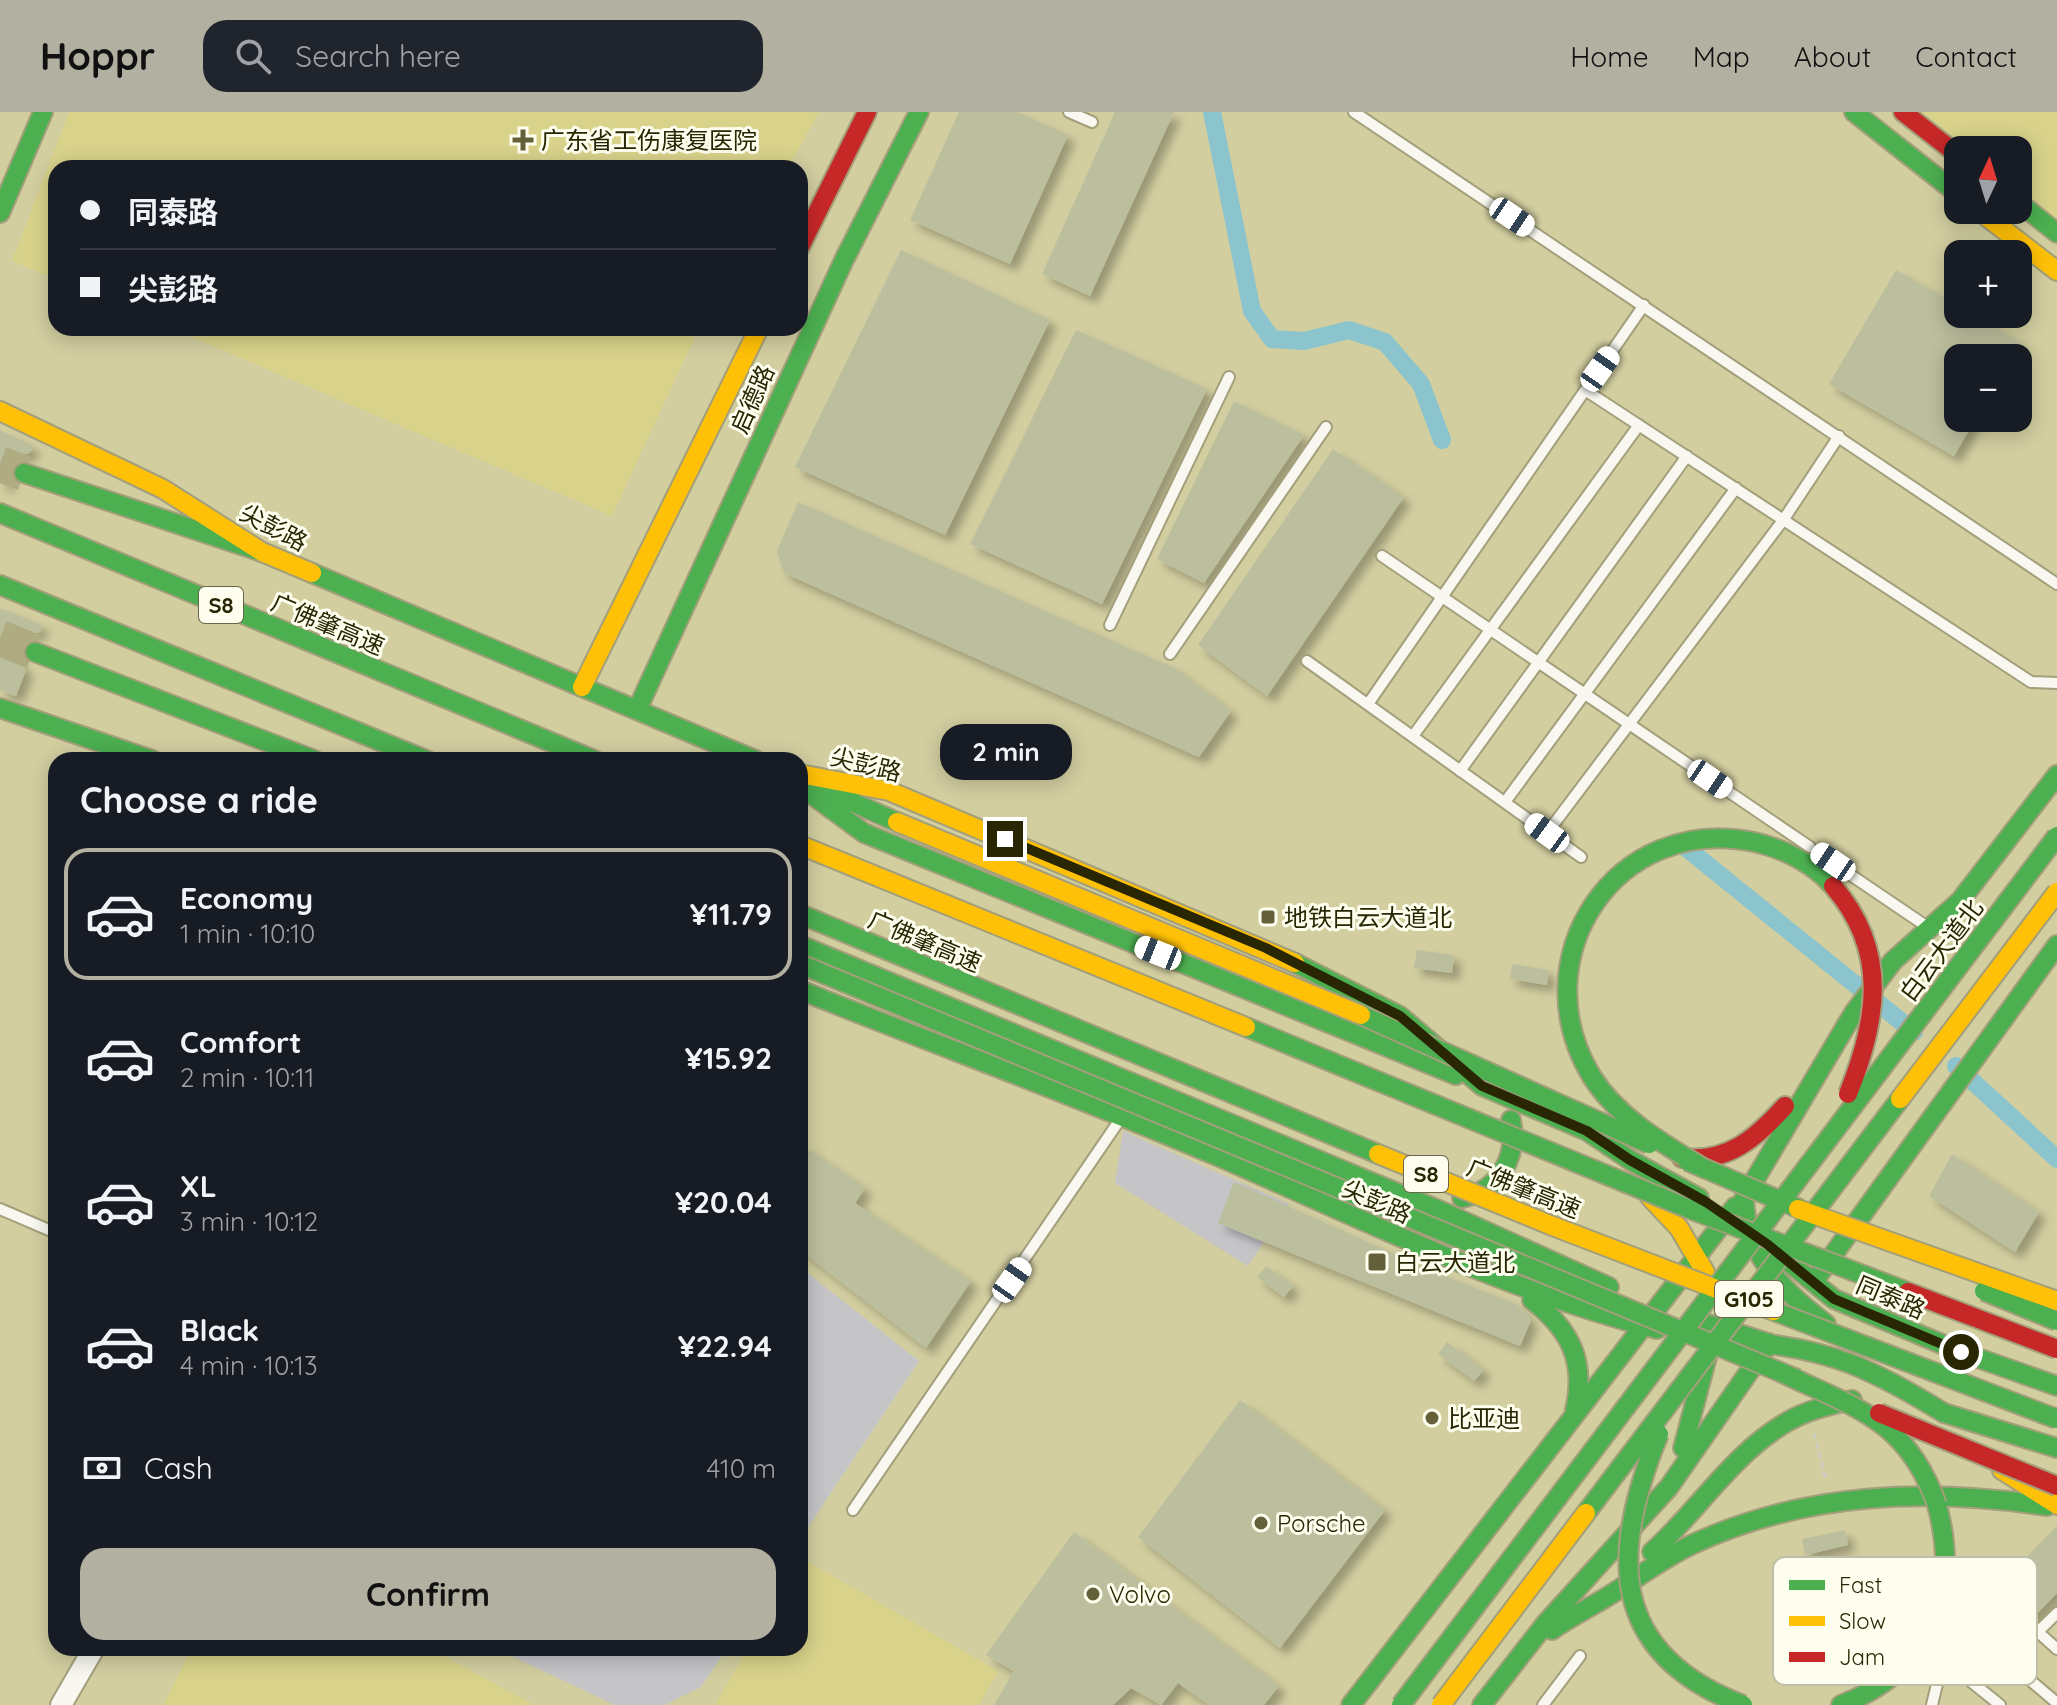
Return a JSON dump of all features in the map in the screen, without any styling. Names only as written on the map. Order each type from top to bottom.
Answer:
[{"type":"main road","points":[[0,213],[43,112]]},
{"type":"main road","points":[[808,231],[867,112]]},
{"type":"main road","name":"启德路","points":[[637,710],[844,260],[919,112]]},
{"type":"main road","points":[[1854,112],[1944,183]]},
{"type":"main road","points":[[1903,112],[1944,144]]},
{"type":"main road","points":[[2032,213],[2057,233]]},
{"type":"main road","points":[[1996,224],[2057,271]]},
{"type":"main road","name":"启德路","points":[[582,687],[755,336]]},
{"type":"main road","name":"尖彭路","points":[[0,411],[163,489],[262,552],[736,752]]},
{"type":"main road","points":[[24,473],[262,552]]},
{"type":"main road","name":"广佛肇高速","points":[[0,513],[575,752]]},
{"type":"main road","points":[[0,585],[408,752]]},
{"type":"main road","points":[[35,652],[293,752]]},
{"type":"main road","points":[[0,708],[129,752]]},
{"type":"main road","points":[[2057,775],[1960,901],[1893,961],[1853,1014],[1744,1198],[1745,1228],[1759,1258],[1799,1301],[1944,1413],[1985,1457],[2010,1477],[2057,1506]]},
{"type":"main road","name":"尖彭路","points":[[808,777],[889,791],[1266,948],[1400,1016],[1482,1086],[1587,1131],[1728,1216]]},
{"type":"main road","points":[[808,780],[897,822],[1362,1016],[2057,1321]]},
{"type":"main road","points":[[808,792],[864,833],[1482,1086],[1504,1105],[1514,1129],[1510,1160],[1496,1183],[1467,1198],[1438,1199],[1398,1193]]},
{"type":"main road","name":"白云大道北","points":[[1401,1705],[2057,836]]},
{"type":"main road","points":[[1705,1169],[1643,1130],[1606,1095],[1576,1047],[1567,1007],[1573,949],[1591,907],[1618,875],[1668,845],[1717,837],[1777,847],[1822,873],[1854,911],[1873,971],[1872,1010],[1862,1056],[1831,1136]]},
{"type":"main road","name":"广佛肇高速","points":[[808,848],[1647,1192],[2057,1349]]},
{"type":"main road","name":"G105","points":[[1441,1705],[2057,892]]},
{"type":"main road","name":"广佛肇高速","points":[[808,917],[1550,1225],[2057,1419]]},
{"type":"main road","points":[[1482,1705],[1517,1657],[1565,1611],[1669,1487],[1768,1343],[2057,945]]},
{"type":"main road","points":[[808,948],[1398,1193],[1643,1302],[1768,1343]]},
{"type":"main road","points":[[808,967],[2057,1486]]},
{"type":"main road","name":"尖彭路","points":[[808,993],[935,1046],[1122,1116],[1515,1288],[1617,1320],[1684,1335],[1837,1353],[1865,1365],[1944,1413]]},
{"type":"main road","points":[[1823,1064],[1825,1081],[1837,1109],[1860,1124],[1887,1129],[1910,1128],[1938,1107]]},
{"type":"main road","points":[[1587,1131],[1667,1155],[1695,1160],[1713,1159],[1744,1146],[1823,1064]]},
{"type":"main road","points":[[1587,1131],[1679,1228],[1705,1269],[1711,1313],[1705,1367],[1692,1421],[1669,1487]]},
{"type":"main road","points":[[1351,1705],[1752,1183]]},
{"type":"main road","points":[[1868,1206],[1923,1337]]},
{"type":"main road","points":[[1798,1209],[2057,1301]]},
{"type":"main road","name":"同泰路","points":[[1728,1216],[1812,1283],[1848,1306],[1961,1352],[2057,1386]]},
{"type":"main road","points":[[1515,1288],[1551,1314],[1574,1341],[1582,1375],[1574,1416]]},
{"type":"main road","points":[[1944,1413],[1961,1352]]},
{"type":"main road","points":[[1780,1372],[1874,1419],[1903,1441],[1927,1480],[1946,1538],[1946,1557]]},
{"type":"main road","points":[[1574,1416],[1598,1396],[1614,1391],[1638,1390],[1660,1398],[1678,1423],[1678,1452],[1669,1487]]},
{"type":"main road","points":[[1680,1390],[1655,1445],[1639,1493],[1626,1549],[1626,1577],[1643,1626],[1669,1662],[1703,1688],[1743,1705]]},
{"type":"main road","points":[[1565,1611],[1676,1532],[1732,1465],[1759,1439],[1825,1405],[1859,1399],[1944,1413],[2057,1448]]},
{"type":"main road","points":[[1565,1611],[1693,1544],[1741,1524],[1793,1509],[1855,1497],[1900,1494],[1980,1496],[2057,1506]]},
{"type":"main road","points":[[1469,1550],[1500,1545],[1531,1550],[1545,1559],[1565,1611]]},
{"type":"main road","points":[[1841,1705],[1879,1685]]},
{"type":"street","points":[[61,1705],[89,1656]]},
{"type":"lane","points":[[1069,112],[1092,122]]},
{"type":"lane","points":[[1354,112],[2057,584]]},
{"type":"lane","points":[[1368,704],[1644,305]]},
{"type":"lane","points":[[1110,625],[1229,377]]},
{"type":"lane","points":[[1585,390],[2031,682],[2057,683]]},
{"type":"lane","points":[[1413,736],[1639,425]]},
{"type":"lane","points":[[1170,654],[1326,427]]},
{"type":"lane","points":[[1547,833],[1784,519],[1839,436]]},
{"type":"lane","points":[[1460,771],[1687,456]]},
{"type":"lane","points":[[1505,802],[1736,488]]},
{"type":"lane","points":[[1382,556],[1931,929]]},
{"type":"lane","points":[[1307,661],[1581,857]]},
{"type":"lane","points":[[853,1510],[1119,1127],[1122,1116]]},
{"type":"lane","points":[[0,1209],[48,1230]]},
{"type":"lane","points":[[2057,1613],[2038,1632],[2057,1649]]},
{"type":"lane","points":[[1543,1705],[1580,1656]]},
{"type":"lane","points":[[1975,1685],[2000,1705]]},
{"type":"lane","points":[[2036,1685],[2057,1703]]},
{"type":"lane","points":[[1933,1701],[1944,1705]]},
{"type":"path","points":[[1814,1431],[1828,1487]]},
{"type":"shaded area","name":"广东省工伤康复医院","points":[[69,112],[819,112],[792,160],[51,160]]},
{"type":"shaded area","points":[[1902,112],[2057,112],[2057,235],[2032,215],[2032,136],[1944,136],[1944,140]]},
{"type":"shaded area","name":"广东省工伤康复医院","points":[[48,167],[48,276],[12,261]]},
{"type":"shaded area","points":[[189,336],[695,336],[612,516]]},
{"type":"shaded area","points":[[1123,1131],[1289,1204],[1248,1266],[1115,1183]]},
{"type":"shaded area","points":[[808,1273],[919,1361],[808,1527]]},
{"type":"shaded area","points":[[808,1562],[998,1671],[979,1705],[715,1705],[743,1656],[808,1656]]},
{"type":"shaded area","points":[[188,1656],[444,1656],[534,1705],[163,1705]]},
{"type":"shaded area","points":[[511,1656],[722,1656],[701,1687],[664,1705],[615,1705]]},
{"type":"building","points":[[959,112],[1017,112],[1068,135],[1010,264],[910,220]]},
{"type":"building","points":[[1115,112],[1174,112],[1090,296],[1042,274]]},
{"type":"building","points":[[901,250],[1050,320],[945,535],[795,467]]},
{"type":"building","points":[[1896,270],[1944,298],[1944,328],[1995,328],[2021,343],[1944,344],[1944,432],[1968,432],[1954,456],[1829,384]]},
{"type":"building","points":[[1076,330],[1207,389],[1102,604],[970,544]]},
{"type":"building","points":[[1234,401],[1304,435],[1204,583],[1157,559]]},
{"type":"building","points":[[0,430],[33,446],[30,453],[11,457],[4,466],[8,486],[0,483]]},
{"type":"building","points":[[1333,449],[1404,497],[1267,696],[1198,645]]},
{"type":"building","points":[[798,502],[1174,668],[1231,711],[1199,757],[784,573],[777,551]]},
{"type":"building","points":[[0,608],[42,625],[40,632],[22,635],[15,645],[14,656],[26,670],[16,696],[0,690]]},
{"type":"building","points":[[1417,950],[1454,955],[1452,973],[1414,968]]},
{"type":"building","points":[[1512,964],[1548,970],[1547,985],[1510,979]]},
{"type":"building","points":[[808,1149],[865,1188],[855,1203],[971,1281],[926,1348],[808,1256]]},
{"type":"building","points":[[1952,1154],[2039,1212],[2015,1252],[1929,1196]]},
{"type":"building","name":"白云大道北","points":[[1234,1182],[1432,1271],[1516,1304],[1531,1320],[1520,1346],[1218,1223]]},
{"type":"building","points":[[1266,1266],[1293,1286],[1284,1297],[1257,1277]]},
{"type":"building","points":[[1447,1342],[1484,1370],[1474,1381],[1438,1354]]},
{"type":"building","name":"Porsche","points":[[1240,1400],[1385,1510],[1280,1648],[1138,1537]]},
{"type":"building","points":[[2057,1526],[2057,1593],[2037,1613],[2037,1557],[2026,1557]]},
{"type":"building","points":[[1845,1530],[1848,1545],[1805,1555],[1802,1539]]},
{"type":"building","name":"Volvo","points":[[1074,1532],[1279,1686],[1264,1705],[1209,1705],[1178,1683],[1161,1705],[1131,1688],[1113,1705],[994,1705],[1014,1671],[986,1655]]},
{"type":"waterway","points":[[1212,112],[1252,311],[1272,339],[1304,341],[1349,330],[1385,342],[1421,384],[1442,440]]},
{"type":"waterway","points":[[1679,842],[1914,1032]]},
{"type":"waterway","points":[[1956,1066],[2057,1159]]},
{"type":"tunnel","points":[[0,464],[24,473]]},
{"type":"tunnel","points":[[0,638],[35,652]]},
{"type":"traffic: fast","points":[[0,213],[43,112]]},
{"type":"traffic: fast","points":[[637,710],[844,260],[919,112]]},
{"type":"traffic: fast","points":[[1854,112],[1944,183]]},
{"type":"traffic: fast","points":[[2032,213],[2057,233]]},
{"type":"traffic: fast","points":[[24,473],[262,552]]},
{"type":"traffic: fast","points":[[0,513],[575,752]]},
{"type":"traffic: fast","points":[[312,573],[736,752]]},
{"type":"traffic: fast","points":[[0,585],[407,752]]},
{"type":"traffic: fast","points":[[35,652],[293,752]]},
{"type":"traffic: fast","points":[[0,708],[129,752]]},
{"type":"traffic: fast","points":[[1826,1324],[1782,1285],[1759,1254],[1746,1218],[1744,1198],[1853,1014],[1893,961],[1960,901],[2057,775]]},
{"type":"traffic: fast","points":[[825,790],[897,822]]},
{"type":"traffic: fast","points":[[808,792],[864,833],[1456,1075]]},
{"type":"traffic: fast","points":[[1401,1705],[2057,836]]},
{"type":"traffic: fast","points":[[1705,1169],[1629,1118],[1592,1077],[1573,1032],[1567,986],[1575,943],[1594,904],[1623,872],[1660,850],[1704,839],[1754,842],[1775,848],[1807,864],[1833,886]]},
{"type":"traffic: fast","points":[[808,917],[1378,1154]]},
{"type":"traffic: fast","points":[[1817,1277],[2057,945]]},
{"type":"traffic: fast","points":[[808,948],[1441,1211],[1609,1287]]},
{"type":"traffic: fast","points":[[1295,963],[1400,1016],[1482,1086],[1587,1131],[1630,1160],[1699,1198]]},
{"type":"traffic: fast","points":[[808,967],[1797,1379]]},
{"type":"traffic: fast","points":[[808,993],[1165,1134],[1488,1274],[1600,1313],[1657,1329]]},
{"type":"traffic: fast","points":[[1361,1015],[1649,1144]]},
{"type":"traffic: fast","points":[[1246,1027],[1687,1208],[1908,1292]]},
{"type":"traffic: fast","points":[[1586,1513],[1900,1099]]},
{"type":"traffic: fast","points":[[1462,1198],[1487,1188],[1503,1170],[1512,1147],[1511,1120]]},
{"type":"traffic: fast","points":[[1687,1161],[1800,1209]]},
{"type":"traffic: fast","points":[[1351,1705],[1735,1207]]},
{"type":"traffic: fast","points":[[1769,1246],[1834,1299],[1961,1352],[2057,1386]]},
{"type":"traffic: fast","points":[[1984,1291],[2057,1321]]},
{"type":"traffic: fast","points":[[1532,1300],[1557,1323],[1572,1348],[1578,1377],[1575,1410]]},
{"type":"traffic: fast","points":[[1774,1311],[2057,1419]]},
{"type":"traffic: fast","points":[[1698,1321],[1768,1343]]},
{"type":"traffic: fast","points":[[1749,1342],[1805,1350],[1851,1364],[1944,1413]]},
{"type":"traffic: fast","points":[[1482,1705],[1546,1623],[1669,1487],[1769,1343]]},
{"type":"traffic: fast","points":[[1683,1448],[1707,1357]]},
{"type":"traffic: fast","points":[[1780,1372],[1855,1407],[1894,1435],[1925,1476],[1937,1505]]},
{"type":"traffic: fast","points":[[1652,1552],[1733,1466],[1768,1435],[1802,1414],[1852,1400]]},
{"type":"traffic: fast","points":[[1944,1413],[2057,1448]]},
{"type":"traffic: fast","points":[[1659,1434],[1643,1477],[1633,1518],[1628,1557],[1632,1594],[1644,1627],[1665,1657],[1698,1683],[1743,1705]]},
{"type":"traffic: fast","points":[[1552,1630],[1693,1544],[1779,1514],[1823,1504],[1912,1496],[2002,1500],[2047,1506]]},
{"type":"traffic: fast","points":[[1937,1505],[1944,1557]]},
{"type":"traffic: fast","points":[[1841,1705],[1879,1685]]},
{"type":"traffic: slow","points":[[1996,224],[2057,271]]},
{"type":"traffic: slow","points":[[582,687],[755,336]]},
{"type":"traffic: slow","points":[[0,411],[163,489],[262,552],[312,573]]},
{"type":"traffic: slow","points":[[808,776],[889,791],[1295,963]]},
{"type":"traffic: slow","points":[[897,822],[1361,1015]]},
{"type":"traffic: slow","points":[[808,848],[1246,1027]]},
{"type":"traffic: slow","points":[[1900,1099],[2057,892]]},
{"type":"traffic: slow","points":[[1378,1154],[1550,1225],[1774,1311]]},
{"type":"traffic: slow","points":[[1650,1197],[1679,1228],[1705,1272]]},
{"type":"traffic: slow","points":[[1798,1209],[2057,1301]]},
{"type":"traffic: slow","points":[[2002,1470],[2057,1505]]},
{"type":"traffic: slow","points":[[1441,1705],[1586,1513]]},
{"type":"traffic: jam","points":[[808,231],[867,112]]},
{"type":"traffic: jam","points":[[1903,112],[1944,144]]},
{"type":"traffic: jam","points":[[1833,886],[1863,935],[1873,986],[1866,1039],[1848,1094]]},
{"type":"traffic: jam","points":[[1682,1158],[1713,1156],[1740,1146],[1785,1106]]},
{"type":"traffic: jam","points":[[1908,1292],[2057,1349]]},
{"type":"traffic: jam","points":[[1879,1413],[2057,1486]]},
{"type":"place","name":"广东省工伤康复医院","points":[[523,140]]},
{"type":"place","name":"地铁白云大道北","points":[[1268,917]]},
{"type":"place","name":"白云大道北","points":[[1377,1262]]},
{"type":"place","name":"比亚迪","points":[[1432,1418]]},
{"type":"place","name":"Porsche","points":[[1261,1523]]},
{"type":"place","name":"Volvo","points":[[1093,1594]]},
{"type":"route","points":[[1005,839],[1266,948],[1400,1016],[1482,1086],[1587,1131],[1630,1160],[1706,1202],[1767,1244],[1834,1299],[1961,1352]]}]
